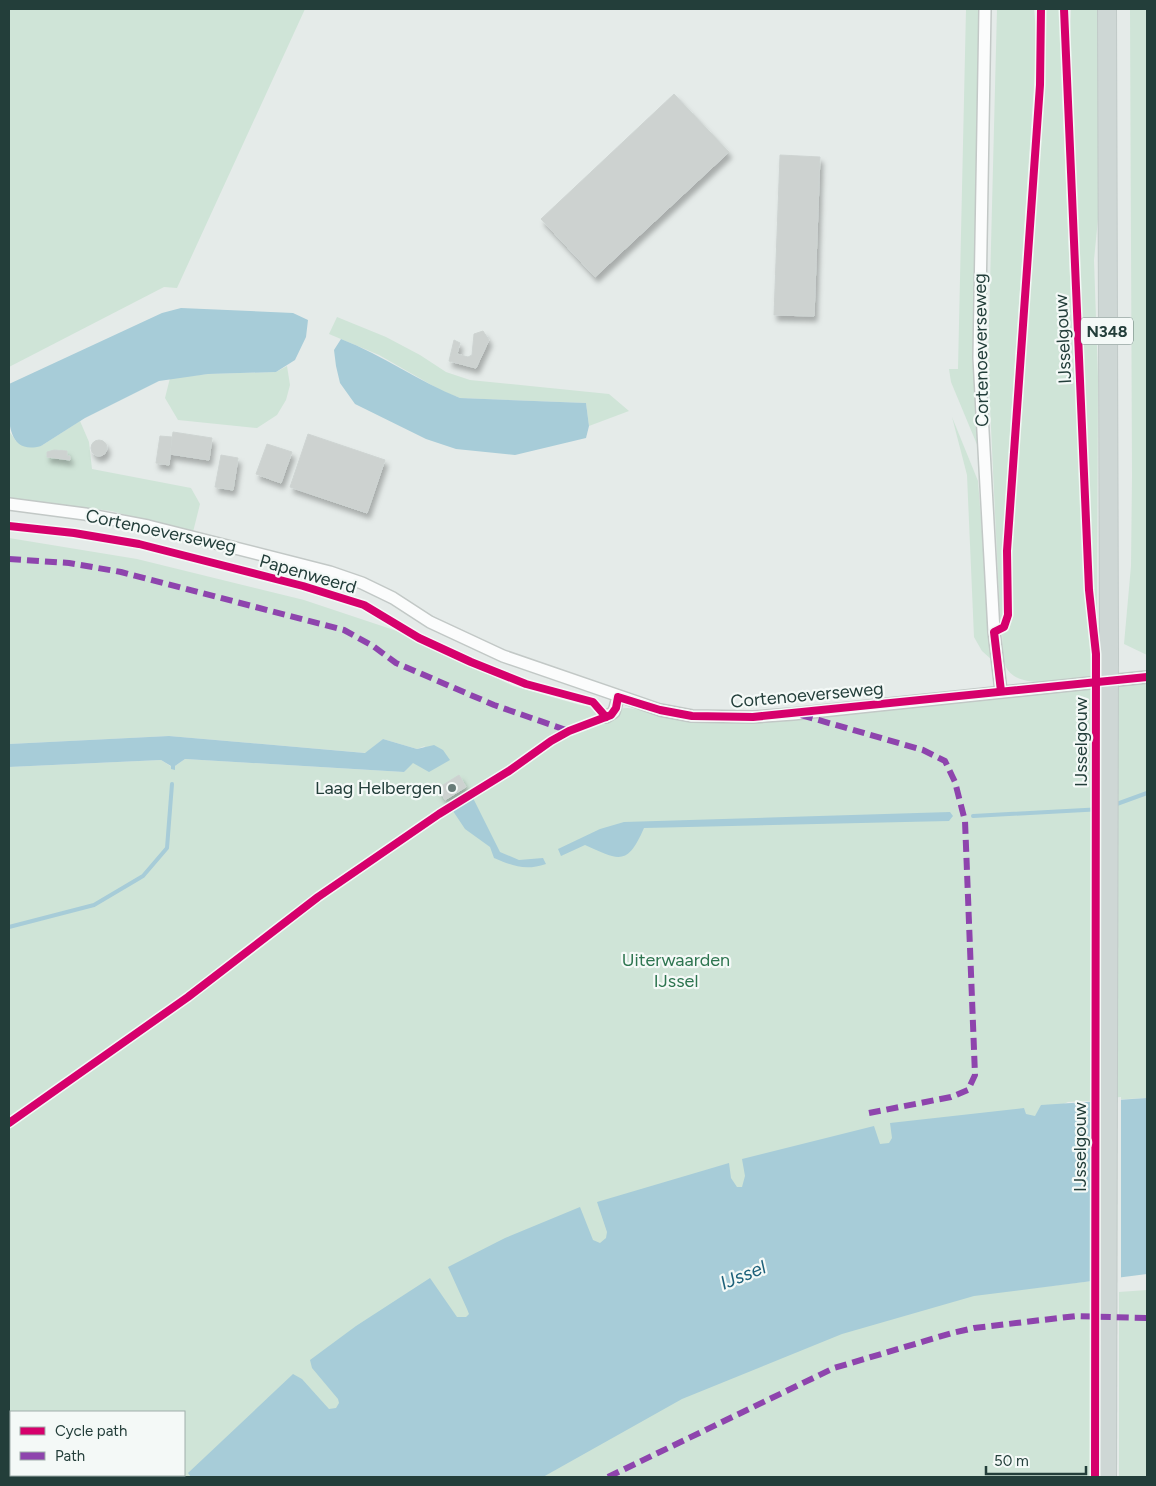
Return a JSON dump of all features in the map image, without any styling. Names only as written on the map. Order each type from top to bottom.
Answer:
[{"type":"main road","name":"N348","points":[[1107,9],[1109,654],[1107,1477]]},
{"type":"street","name":"Cortenoeverseweg","points":[[985,9],[979,358],[992,604],[1001,691]]},
{"type":"street","name":"Cortenoeverseweg","points":[[9,504],[85,514],[132,523],[330,572],[362,583],[393,598],[430,622],[503,656],[560,674],[618,697],[660,710],[692,716],[753,717],[1147,677]]},
{"type":"street","points":[[606,717],[614,712],[618,697]]},
{"type":"green space","points":[[9,9],[305,9],[177,288],[164,287],[9,367]]},
{"type":"green space","points":[[966,9],[981,9],[978,447],[951,382],[949,369],[958,369]]},
{"type":"green space","points":[[997,9],[1034,9],[1037,42],[1003,535],[1003,617],[1000,619],[988,364]]},
{"type":"green space","points":[[1044,9],[1061,9],[1062,92],[1072,324],[1092,678],[1057,682],[1031,682],[1020,679],[1011,673],[1005,665],[1002,634],[1010,624],[1012,615],[1011,548],[1042,98]]},
{"type":"green space","points":[[1071,9],[1098,9],[1098,219],[1094,260],[1098,377],[1097,622],[1092,589],[1069,66]]},
{"type":"green space","points":[[1130,9],[1147,9],[1147,655],[1124,644],[1131,566],[1132,476]]},
{"type":"green space","points":[[337,317],[386,337],[420,355],[446,372],[470,380],[609,394],[629,411],[589,426],[586,403],[460,398],[442,391],[379,355],[329,334]]},
{"type":"green space","points":[[287,366],[290,385],[286,400],[277,415],[257,428],[178,420],[165,398],[170,378],[208,374],[276,372]]},
{"type":"green space","points":[[952,417],[978,481],[992,660],[982,651],[974,637],[967,475]]},
{"type":"green space","points":[[80,421],[89,442],[92,469],[191,488],[200,504],[193,532],[111,511],[9,498],[9,431],[16,441],[41,446]]},
{"type":"green space","name":"Uiterwaarden IJssel","points":[[9,538],[137,559],[304,600],[400,632],[513,686],[580,705],[606,709],[628,708],[687,718],[1009,696],[1147,682],[1147,1098],[1068,1102],[256,1477],[9,1477],[9,767],[161,760],[175,769],[175,766],[185,759],[404,772],[425,746],[417,749],[383,739],[366,753],[169,736],[9,744]]},
{"type":"green space","points":[[1092,1281],[1092,1477],[535,1477],[681,1397],[801,1344],[974,1295]]},
{"type":"green space","points":[[1147,1290],[1147,1477],[1119,1477],[1119,1292]]},
{"type":"water","points":[[181,308],[293,313],[308,320],[306,337],[295,360],[276,372],[208,374],[159,381],[85,418],[41,446],[28,447],[20,444],[14,437],[10,428],[9,384],[162,313]]},
{"type":"water","points":[[341,339],[460,398],[586,403],[589,426],[586,438],[515,455],[456,449],[426,439],[355,404],[340,383],[336,366],[334,350]]},
{"type":"water","points":[[169,736],[365,753],[383,739],[417,749],[434,745],[443,750],[450,760],[429,772],[413,763],[404,772],[185,759],[175,766],[175,770],[171,769],[171,766],[161,760],[9,767],[9,744]]},
{"type":"water","points":[[473,798],[500,852],[519,860],[543,858],[546,864],[519,867],[494,858],[490,847],[465,829],[453,811]]},
{"type":"water","points":[[950,812],[953,816],[949,821],[644,828],[632,849],[621,857],[606,854],[585,845],[561,856],[558,849],[600,829],[624,822]]},
{"type":"water","name":"IJssel","points":[[1147,1098],[1147,1274],[974,1296],[842,1334],[682,1399],[543,1477],[191,1477],[188,1473],[293,1374],[302,1379],[329,1409],[336,1408],[339,1403],[338,1399],[312,1368],[310,1360],[356,1326],[430,1278],[457,1317],[466,1317],[469,1314],[448,1267],[505,1238],[580,1207],[593,1240],[600,1243],[606,1238],[607,1232],[597,1202],[729,1163],[731,1178],[737,1187],[742,1187],[745,1176],[742,1159],[874,1126],[880,1144],[889,1143],[892,1138],[890,1123],[1024,1108],[1026,1114],[1035,1116],[1041,1105]]},
{"type":"pier","points":[[1121,1097],[1121,1280],[1091,1284],[1092,1099]]},
{"type":"building","points":[[674,94],[729,152],[595,277],[541,219]]},
{"type":"building","points":[[780,155],[820,157],[814,316],[774,315]]},
{"type":"building","points":[[483,331],[489,340],[476,368],[449,361],[454,340],[460,343],[457,354],[468,357],[472,355],[474,334]]},
{"type":"building","points":[[173,432],[212,438],[209,460],[170,454]]},
{"type":"building","points":[[308,434],[385,460],[367,513],[290,487]]},
{"type":"building","points":[[160,436],[172,437],[169,465],[156,463]]},
{"type":"building","points":[[96,440],[102,440],[107,445],[105,454],[96,456],[91,451],[91,445]]},
{"type":"building","points":[[267,444],[292,452],[281,483],[256,474]]},
{"type":"building","points":[[54,450],[67,451],[67,456],[70,456],[70,460],[47,457],[47,452]]},
{"type":"building","points":[[221,455],[238,458],[233,490],[215,487]]},
{"type":"building","name":"Laag Helbergen","points":[[459,775],[466,787],[445,800],[438,788]]},
{"type":"waterway","points":[[9,927],[94,905],[143,876],[167,848],[172,784]]},
{"type":"waterway","points":[[1114,805],[1147,793]]},
{"type":"waterway","points":[[973,816],[1103,809]]},
{"type":"marked path","points":[[9,559],[69,563],[121,572],[344,630],[373,646],[396,663],[494,705],[569,731]]},
{"type":"marked path","points":[[801,715],[923,750],[945,761],[955,782],[965,821],[975,1075],[968,1090],[951,1097],[869,1113]]},
{"type":"marked path","points":[[608,1477],[834,1368],[952,1333],[974,1328],[1076,1316],[1147,1318]]},
{"type":"cycle path","points":[[1001,691],[994,632],[1004,627],[1008,615],[1007,551],[1040,85],[1041,9]]},
{"type":"cycle path","name":"IJsselgouw","points":[[1064,9],[1089,590],[1096,654],[1095,1477]]},
{"type":"cycle path","name":"Papenweerd","points":[[9,526],[74,533],[139,544],[303,586],[364,605],[419,638],[471,662],[526,684],[593,702],[606,717]]},
{"type":"cycle path","points":[[9,1123],[188,997],[318,897],[439,814],[509,771],[551,741],[569,731],[611,715],[616,708],[618,697],[660,710],[692,716],[753,717],[1147,677]]},
{"type":"place","name":"Laag Helbergen","points":[[452,788]]}]
